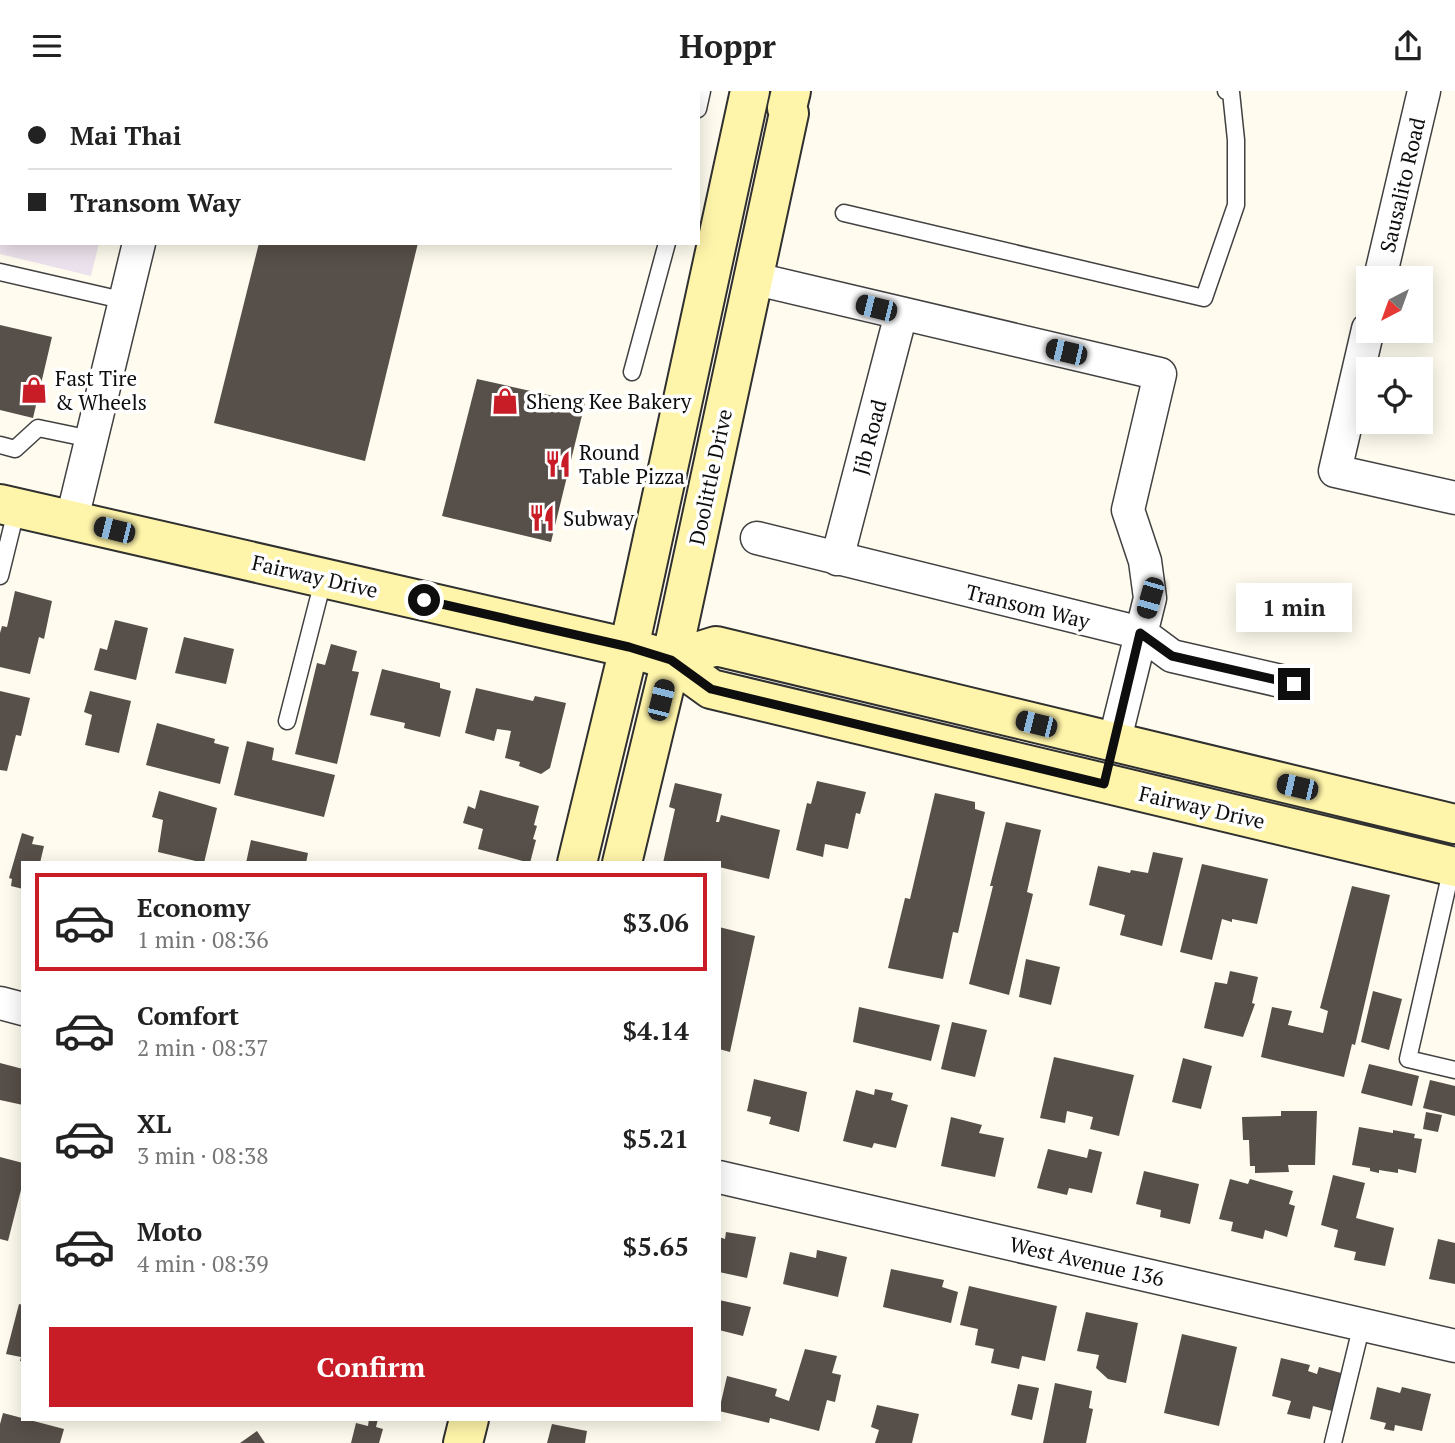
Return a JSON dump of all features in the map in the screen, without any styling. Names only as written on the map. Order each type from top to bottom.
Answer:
[{"type":"street","name":"Sausalito Road","points":[[1383,266],[1424,91]]},
{"type":"street","name":"Doolittle Drive","points":[[577,861],[629,647],[771,97],[789,113],[671,660],[622,861]]},
{"type":"street","points":[[72,519],[139,245]]},
{"type":"street","points":[[752,278],[1160,374],[1128,510],[1144,561],[1150,598],[1104,784]]},
{"type":"street","name":"Jib Road","points":[[837,559],[901,314]]},
{"type":"street","points":[[1365,343],[1335,471],[1455,498]]},
{"type":"street","name":"Fairway Drive","points":[[8,505],[156,541],[629,647],[671,660],[711,689],[1454,867]]},
{"type":"street","name":"Transom Way","points":[[757,538],[1140,633],[1172,656],[1294,684]]},
{"type":"street","name":"Fairway Drive","points":[[671,660],[716,646],[1455,824]]},
{"type":"street","points":[[0,1003],[21,1008]]},
{"type":"street","name":"West Avenue 136","points":[[721,1177],[1455,1346]]},
{"type":"street","points":[[463,1443],[468,1421]]},
{"type":"lane","points":[[844,213],[1203,298],[1236,205],[1236,140],[1231,92],[1226,91]]},
{"type":"lane","points":[[632,372],[666,245]]},
{"type":"lane","points":[[0,272],[126,301]]},
{"type":"lane","points":[[0,445],[15,449],[37,428],[92,439]]},
{"type":"lane","points":[[0,576],[8,505]]},
{"type":"lane","points":[[287,721],[324,577]]},
{"type":"lane","points":[[1454,867],[1408,1059],[1455,1070]]},
{"type":"lane","points":[[1333,1443],[1362,1324]]},
{"type":"shaded area","points":[[0,245],[99,245],[91,276],[0,254]]},
{"type":"building","points":[[258,245],[418,245],[365,461],[214,423]]},
{"type":"building","points":[[0,325],[52,337],[33,418],[0,410]]},
{"type":"building","points":[[477,379],[585,403],[551,542],[442,516]]},
{"type":"building","points":[[15,591],[52,601],[44,639],[39,637],[30,674],[0,667],[0,633],[2,626],[7,627]]},
{"type":"building","points":[[115,620],[148,628],[136,680],[94,670],[100,648],[107,650]]},
{"type":"building","points":[[184,637],[234,649],[226,684],[175,673]]},
{"type":"building","points":[[331,644],[357,651],[352,671],[359,672],[337,764],[295,754],[317,663],[325,665]]},
{"type":"building","points":[[382,669],[440,683],[440,688],[451,691],[440,737],[404,728],[405,723],[370,715]]},
{"type":"building","points":[[476,688],[533,701],[535,696],[566,703],[550,768],[541,774],[519,766],[520,762],[505,758],[511,731],[497,729],[494,741],[465,733]]},
{"type":"building","points":[[0,691],[30,698],[21,736],[16,735],[7,771],[0,770]]},
{"type":"building","points":[[90,691],[131,701],[119,753],[85,745],[92,715],[84,712]]},
{"type":"building","points":[[157,723],[215,739],[214,743],[229,747],[220,784],[146,765]]},
{"type":"building","points":[[247,741],[274,748],[272,760],[335,775],[324,817],[234,795]]},
{"type":"building","points":[[817,781],[866,792],[860,814],[856,813],[848,849],[825,844],[823,857],[796,850],[807,803],[811,804]]},
{"type":"building","points":[[675,783],[722,794],[716,822],[719,822],[721,815],[780,830],[769,879],[721,867],[721,861],[663,861],[675,809],[669,807]]},
{"type":"building","points":[[480,790],[539,806],[534,825],[537,826],[533,839],[536,840],[531,861],[478,849],[483,829],[463,823],[468,806],[475,809]]},
{"type":"building","points":[[159,791],[217,808],[204,861],[158,852],[163,820],[152,817]]},
{"type":"building","points":[[935,793],[975,802],[975,809],[985,812],[958,933],[953,932],[943,979],[888,968],[905,898],[910,899]]},
{"type":"building","points":[[1006,822],[1041,830],[1027,892],[1033,894],[1009,995],[969,984]]},
{"type":"building","points":[[22,833],[34,837],[32,844],[44,846],[40,861],[21,861],[21,888],[11,886],[12,879],[9,878]]},
{"type":"building","points":[[251,840],[308,853],[306,861],[246,861]]},
{"type":"building","points":[[1153,852],[1183,858],[1162,946],[1120,935],[1125,915],[1089,905],[1098,866],[1130,873],[1131,870],[1148,873]]},
{"type":"building","points":[[1202,864],[1268,879],[1257,924],[1222,919],[1212,960],[1180,952]]},
{"type":"building","points":[[1352,886],[1390,895],[1355,1045],[1352,1044],[1344,1077],[1261,1057],[1272,1007],[1292,1011],[1288,1025],[1323,1033],[1328,1011],[1320,1008]]},
{"type":"building","points":[[721,928],[755,936],[730,1052],[721,1050]]},
{"type":"building","points":[[1026,959],[1060,967],[1051,1005],[1019,997]]},
{"type":"building","points":[[1230,971],[1258,977],[1252,1003],[1255,1004],[1243,1037],[1204,1028],[1215,982],[1227,984]]},
{"type":"building","points":[[1373,991],[1402,999],[1389,1050],[1361,1042]]},
{"type":"building","points":[[859,1007],[940,1025],[931,1061],[853,1042]]},
{"type":"building","points":[[952,1022],[987,1030],[975,1077],[941,1069]]},
{"type":"building","points":[[1054,1057],[1134,1075],[1119,1136],[1090,1129],[1093,1117],[1067,1111],[1065,1123],[1040,1118]]},
{"type":"building","points":[[1183,1058],[1212,1066],[1201,1109],[1172,1102]]},
{"type":"building","points":[[0,1063],[21,1068],[21,1105],[0,1100]]},
{"type":"building","points":[[1369,1064],[1419,1076],[1412,1106],[1361,1093]]},
{"type":"building","points":[[754,1079],[807,1092],[799,1132],[769,1124],[771,1117],[747,1111]]},
{"type":"building","points":[[1430,1080],[1455,1086],[1455,1116],[1423,1108]]},
{"type":"building","points":[[875,1089],[893,1093],[891,1100],[908,1105],[896,1148],[874,1143],[872,1148],[843,1141],[856,1090],[874,1095]]},
{"type":"building","points":[[1281,1111],[1317,1111],[1315,1165],[1288,1165],[1289,1172],[1255,1173],[1255,1166],[1250,1166],[1249,1140],[1243,1140],[1242,1117],[1281,1116]]},
{"type":"building","points":[[1426,1112],[1442,1115],[1438,1132],[1423,1129]]},
{"type":"building","points":[[951,1117],[982,1125],[979,1133],[1004,1138],[995,1177],[941,1166]]},
{"type":"building","points":[[1359,1127],[1415,1134],[1414,1138],[1422,1139],[1416,1173],[1398,1169],[1398,1173],[1379,1170],[1379,1173],[1370,1171],[1370,1168],[1352,1165]]},
{"type":"building","points":[[1048,1149],[1087,1158],[1089,1149],[1102,1152],[1092,1193],[1069,1188],[1067,1195],[1037,1188]]},
{"type":"building","points":[[0,1157],[21,1162],[21,1190],[8,1241],[0,1239]]},
{"type":"building","points":[[1144,1171],[1199,1184],[1190,1224],[1160,1217],[1161,1210],[1136,1204]]},
{"type":"building","points":[[1333,1175],[1365,1183],[1356,1218],[1394,1228],[1385,1266],[1354,1260],[1356,1252],[1334,1247],[1338,1230],[1321,1225]]},
{"type":"building","points":[[1230,1179],[1248,1184],[1250,1179],[1293,1191],[1289,1204],[1295,1206],[1287,1237],[1265,1230],[1263,1239],[1231,1231],[1233,1222],[1219,1219]]},
{"type":"building","points":[[726,1232],[756,1237],[747,1278],[721,1272],[721,1238],[725,1239]]},
{"type":"building","points":[[1438,1239],[1455,1243],[1455,1284],[1429,1279]]},
{"type":"building","points":[[817,1250],[847,1257],[838,1297],[783,1284],[790,1252],[816,1258]]},
{"type":"building","points":[[891,1269],[944,1280],[942,1287],[958,1292],[951,1323],[883,1307]]},
{"type":"building","points":[[969,1286],[1057,1306],[1045,1361],[1022,1356],[1019,1369],[991,1363],[994,1349],[975,1345],[978,1329],[960,1325]]},
{"type":"building","points":[[721,1300],[751,1307],[743,1336],[721,1330]]},
{"type":"building","points":[[19,1304],[21,1304],[21,1357],[6,1354]]},
{"type":"building","points":[[1086,1312],[1138,1323],[1126,1383],[1108,1379],[1096,1368],[1099,1355],[1077,1351]]},
{"type":"building","points":[[1182,1334],[1237,1347],[1219,1426],[1164,1413]]},
{"type":"building","points":[[805,1349],[837,1356],[832,1373],[841,1375],[835,1402],[827,1400],[819,1431],[770,1418],[769,1423],[721,1411],[727,1376],[777,1389],[775,1396],[789,1401]]},
{"type":"building","points":[[1281,1358],[1310,1365],[1308,1371],[1317,1374],[1319,1367],[1341,1373],[1332,1411],[1313,1406],[1310,1419],[1287,1414],[1291,1401],[1272,1396]]},
{"type":"building","points":[[1055,1383],[1092,1391],[1089,1408],[1093,1409],[1086,1443],[1043,1443]]},
{"type":"building","points":[[1018,1384],[1039,1388],[1032,1420],[1011,1415]]},
{"type":"building","points":[[1377,1387],[1400,1393],[1402,1387],[1431,1394],[1422,1431],[1395,1425],[1394,1431],[1384,1429],[1386,1423],[1370,1419]]},
{"type":"building","points":[[877,1405],[919,1414],[912,1443],[875,1443],[879,1430],[871,1427]]},
{"type":"building","points":[[3,1413],[21,1418],[21,1421],[34,1421],[64,1429],[60,1443],[0,1443]]},
{"type":"building","points":[[369,1421],[378,1421],[376,1427],[383,1429],[379,1443],[351,1443],[356,1423],[368,1426]]},
{"type":"building","points":[[552,1424],[587,1431],[585,1443],[547,1443]]},
{"type":"building","points":[[257,1431],[265,1443],[240,1443]]},
{"type":"place","name":"Fast Tire & Wheels","points":[[34,390]]},
{"type":"place","name":"Sheng Kee Bakery","points":[[505,401]]},
{"type":"place","name":"Round Table Pizza","points":[[558,464]]},
{"type":"place","name":"Subway","points":[[542,518]]},
{"type":"route","points":[[424,600],[629,647],[671,660],[711,689],[1104,784],[1140,633],[1172,656],[1294,684]]}]
